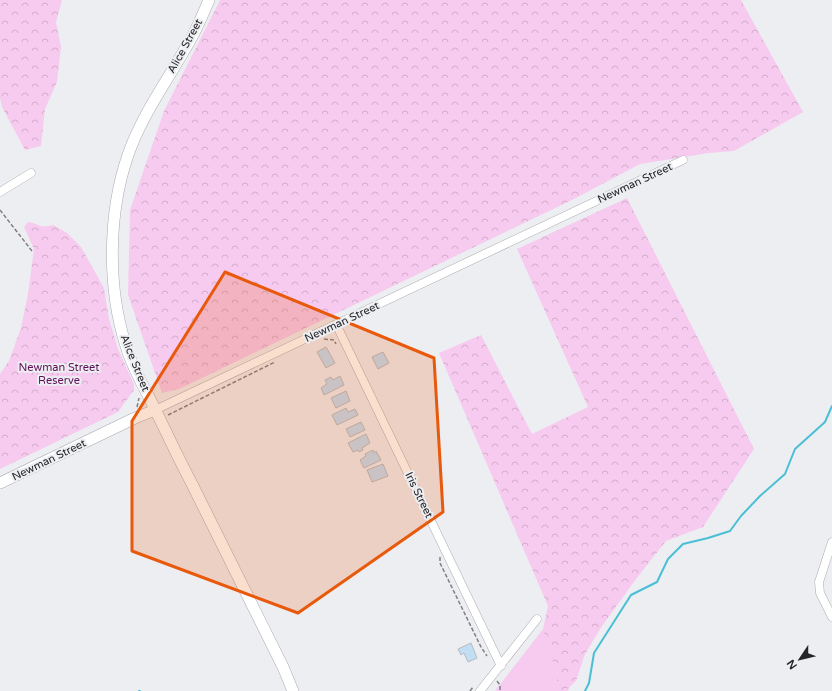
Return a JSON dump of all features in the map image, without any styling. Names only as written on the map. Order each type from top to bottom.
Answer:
[{"type":"street","name":"Alice Street","points":[[209,0],[186,48],[156,98],[128,154],[114,218],[113,275],[117,307],[126,347],[155,410],[280,661],[293,691]]},
{"type":"street","name":"Newman Street","points":[[0,483],[683,160]]},
{"type":"street","points":[[0,192],[31,173]]},
{"type":"street","name":"Iris Street","points":[[336,324],[501,666]]},
{"type":"street","points":[[832,542],[819,582],[820,592],[832,617]]},
{"type":"street","points":[[477,689],[501,666],[537,619]]},
{"type":"path","points":[[0,210],[32,251]]},
{"type":"path","points":[[323,339],[334,340],[337,345]]},
{"type":"path","points":[[162,424],[165,422],[165,418],[168,415],[275,362]]},
{"type":"path","points":[[137,407],[138,396]]},
{"type":"path","points":[[440,555],[440,563],[481,647],[488,658]]},
{"type":"path","points":[[470,691],[477,689]]},
{"type":"highlighted area","points":[[225,272],[434,358],[443,512],[298,613],[132,551],[132,421]]},
{"type":"green space","points":[[0,0],[62,0],[56,22],[61,47],[57,82],[45,109],[41,146],[25,150],[2,107],[0,98]]},
{"type":"green space","points":[[220,0],[741,0],[803,112],[734,151],[709,153],[640,164],[572,200],[179,389],[162,393],[128,295],[130,210],[164,111]]},
{"type":"green space","points":[[627,198],[754,449],[703,527],[666,541],[636,579],[602,626],[585,654],[576,681],[565,691],[547,691],[558,679],[543,629],[548,606],[439,353],[481,335],[532,434],[588,407],[517,249]]},
{"type":"green space","name":"Newman Street Reserve","points":[[28,222],[42,226],[53,225],[67,233],[81,247],[104,288],[109,319],[118,349],[134,384],[134,390],[118,412],[0,469],[0,374],[9,361],[21,328],[28,294],[34,249],[24,227]]},
{"type":"green space","points":[[543,629],[570,687],[568,691],[495,691]]},
{"type":"building","points":[[326,347],[335,363],[326,368],[317,352]]},
{"type":"building","points":[[383,352],[389,363],[378,369],[372,357]]},
{"type":"building","points":[[340,376],[344,385],[324,395],[321,388],[327,384],[325,380],[331,377],[333,380]]},
{"type":"building","points":[[346,391],[350,401],[336,408],[331,398]]},
{"type":"building","points":[[346,408],[348,412],[355,409],[358,415],[337,425],[332,415]]},
{"type":"building","points":[[361,422],[365,430],[350,437],[346,429]]},
{"type":"building","points":[[366,434],[370,443],[362,448],[363,450],[353,452],[348,443]]},
{"type":"building","points":[[373,450],[374,453],[376,451],[381,460],[364,468],[360,460],[366,456],[365,454]]},
{"type":"building","points":[[383,464],[388,476],[372,482],[367,470]]},
{"type":"building","points":[[471,643],[477,658],[468,662],[464,653],[461,655],[458,649]]},
{"type":"waterway","points":[[585,691],[589,683],[594,653],[631,595],[657,582],[668,559],[683,544],[730,531],[741,516],[760,496],[785,474],[795,449],[825,422],[832,406]]}]
